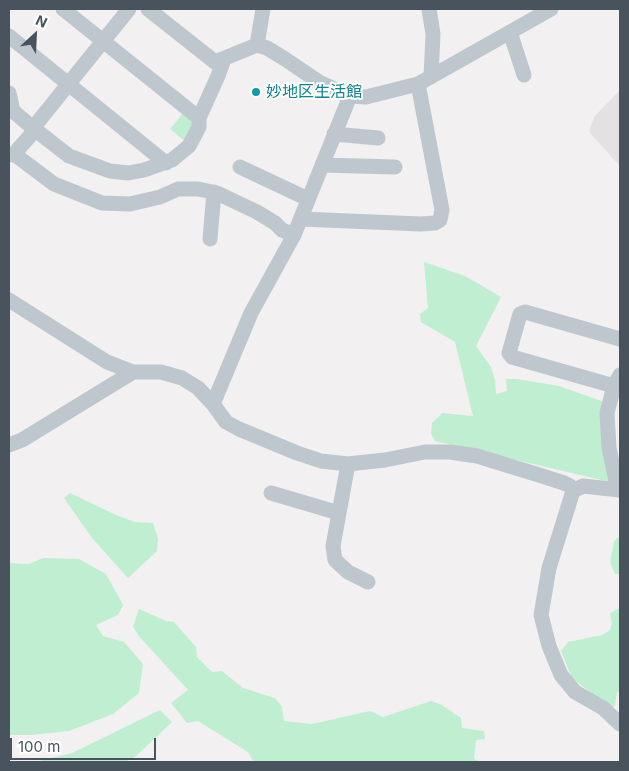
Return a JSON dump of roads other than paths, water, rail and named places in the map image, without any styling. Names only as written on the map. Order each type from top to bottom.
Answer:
[{"type":"street","points":[[63,9],[199,118]]},
{"type":"street","points":[[129,9],[11,155],[54,184],[102,202],[130,204],[160,197],[178,189],[198,189],[214,192],[257,212],[294,236]]},
{"type":"street","points":[[148,9],[215,62],[257,45],[267,48],[319,82],[350,96],[366,97],[425,80],[551,9]]},
{"type":"street","points":[[257,45],[263,9]]},
{"type":"street","points":[[300,218],[421,224],[435,223],[440,220],[442,210],[425,80],[433,34],[429,9]]},
{"type":"street","points":[[510,32],[524,75]]},
{"type":"street","points":[[9,36],[166,163]]},
{"type":"street","points":[[9,93],[13,111],[69,156],[110,171],[128,173],[166,163],[189,146],[199,127],[199,118],[224,59]]},
{"type":"street","points":[[213,404],[251,313],[294,236],[350,96]]},
{"type":"street","points":[[334,134],[378,138]]},
{"type":"street","points":[[322,165],[394,167]]},
{"type":"street","points":[[240,167],[308,199]]},
{"type":"street","points":[[210,239],[214,192]]},
{"type":"street","points":[[9,300],[107,362],[132,372],[161,372],[182,378],[198,388],[226,422],[297,453],[321,461],[348,464],[385,460],[425,452],[450,452],[477,456],[539,475],[564,483],[574,491]]},
{"type":"street","points":[[620,339],[525,312],[520,314],[509,353],[512,357],[617,380],[607,413],[609,448],[619,490],[583,486],[574,491],[549,568],[541,615],[549,646],[561,675],[575,692],[603,708],[620,724]]},
{"type":"street","points":[[9,445],[22,440],[132,372]]},
{"type":"street","points":[[348,464],[333,546],[335,560],[348,572],[368,582]]},
{"type":"street","points":[[271,494],[339,513]]},
{"type":"place","name":"妙地区生活館","points":[[256,92]]}]
